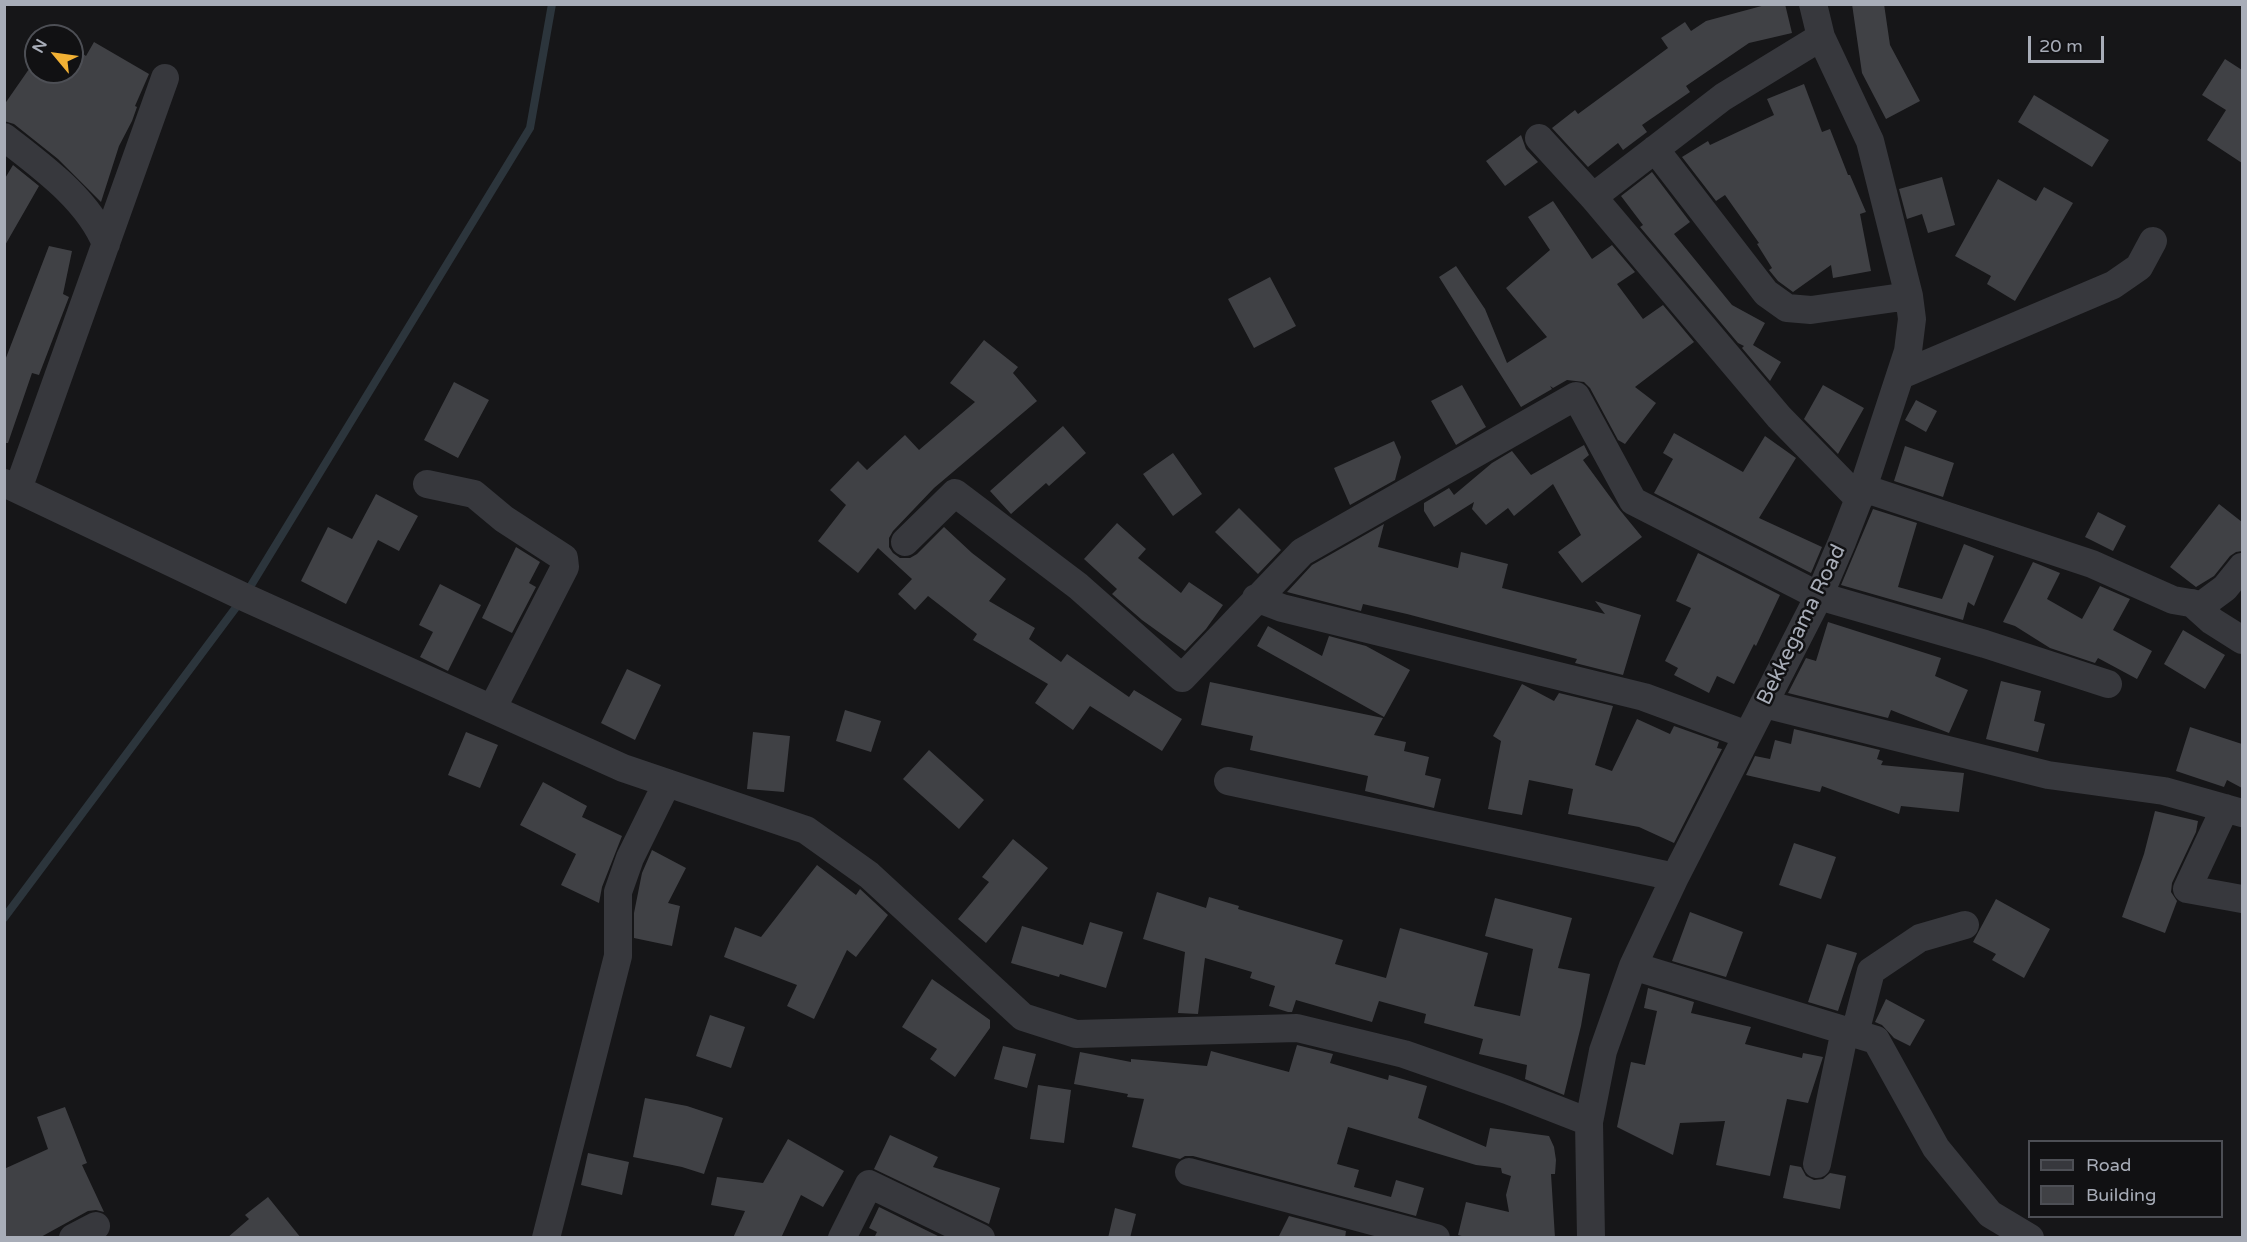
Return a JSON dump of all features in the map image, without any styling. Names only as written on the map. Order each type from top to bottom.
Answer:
[{"type":"street","name":"Bekkegama Road","points":[[1591,1238],[1588,1122],[1603,1051],[1633,966],[1675,877],[1819,596],[1861,494],[1908,351],[1912,319],[1909,296],[1870,141],[1821,38],[1813,4]]},
{"type":"street","points":[[1593,197],[1723,97],[1821,38]]},
{"type":"street","points":[[165,78],[106,244],[11,486],[244,597],[623,768],[806,830],[869,874],[1023,1017],[1076,1034],[1297,1028],[1404,1054],[1507,1090],[1588,1122]]},
{"type":"street","points":[[4,137],[39,164],[68,191],[99,226],[106,244]]},
{"type":"street","points":[[1539,138],[1593,197],[1779,417],[1861,494],[2092,564],[2173,600],[2202,605],[2226,588],[2242,567]]},
{"type":"street","points":[[1655,149],[1766,293],[1787,308],[1811,310],[1909,296]]},
{"type":"street","points":[[1901,375],[2113,285],[2139,267],[2153,241]]},
{"type":"street","points":[[905,542],[956,493],[1078,586],[1182,678],[1302,552],[1575,396],[1633,501],[1819,596],[1985,644],[2108,684]]},
{"type":"street","points":[[427,484],[474,494],[504,519],[564,558],[565,567],[492,709]]},
{"type":"street","points":[[1256,598],[1282,608],[1644,697],[1747,735]]},
{"type":"street","points":[[2192,603],[2212,621],[2242,640]]},
{"type":"street","points":[[1764,704],[2048,775],[2164,791],[2234,810],[2187,889],[2242,899]]},
{"type":"street","points":[[1228,781],[1675,877]]},
{"type":"street","points":[[546,1238],[618,956],[618,892],[630,858],[667,783]]},
{"type":"street","points":[[1817,1164],[1850,1032],[1870,971],[1920,938],[1965,925]]},
{"type":"street","points":[[1633,966],[1876,1040],[1936,1148],[1990,1214],[2030,1238]]},
{"type":"street","points":[[1189,1172],[1436,1238]]},
{"type":"street","points":[[842,1238],[869,1184],[981,1238]]},
{"type":"building","points":[[1769,4],[1785,4],[1792,33],[1749,43],[1686,86],[1690,92],[1642,125],[1647,132],[1623,150],[1618,143],[1588,167],[1552,128],[1575,110],[1578,114],[1668,48],[1661,38],[1685,22],[1691,31],[1706,21]]},
{"type":"building","points":[[1852,4],[1884,4],[1890,45],[1920,101],[1886,119],[1862,73]]},
{"type":"building","points":[[94,42],[149,74],[135,106],[137,107],[132,121],[119,146],[101,202],[58,159],[14,124],[4,121],[4,105],[24,76],[24,84],[84,84],[84,55],[86,56]]},
{"type":"building","points":[[2225,59],[2242,70],[2242,163],[2207,140],[2226,110],[2202,95]]},
{"type":"building","points":[[1804,84],[1822,132],[1830,129],[1866,212],[1860,214],[1871,271],[1833,278],[1831,265],[1793,292],[1778,281],[1769,270],[1772,268],[1757,244],[1759,243],[1725,195],[1716,201],[1682,157],[1708,141],[1710,145],[1774,115],[1767,99]]},
{"type":"building","points":[[2034,95],[2109,140],[2092,167],[2018,122]]},
{"type":"building","points":[[1521,135],[1526,149],[1538,162],[1505,186],[1486,161]]},
{"type":"building","points":[[13,165],[39,186],[4,247],[4,180]]},
{"type":"building","points":[[1652,172],[1690,222],[1674,234],[1732,305],[1765,323],[1753,345],[1781,362],[1770,381],[1742,348],[1744,346],[1738,343],[1640,227],[1643,225],[1621,196]]},
{"type":"building","points":[[1942,177],[1955,225],[1928,233],[1922,214],[1907,219],[1899,189]]},
{"type":"building","points":[[1998,179],[2036,201],[2044,187],[2073,203],[2015,301],[1987,284],[1991,276],[1955,256]]},
{"type":"building","points":[[1553,201],[1592,259],[1612,245],[1635,272],[1617,284],[1643,319],[1663,305],[1694,342],[1635,387],[1656,403],[1625,444],[1618,440],[1590,388],[1584,382],[1567,380],[1553,388],[1550,386],[1552,389],[1521,407],[1439,277],[1456,266],[1485,309],[1507,363],[1547,337],[1506,288],[1550,250],[1528,217]]},
{"type":"building","points":[[49,246],[72,251],[63,294],[69,297],[39,375],[32,373],[8,443],[4,443],[4,363]]},
{"type":"building","points":[[1270,277],[1296,326],[1254,348],[1228,299]]},
{"type":"building","points":[[984,340],[1018,367],[1013,373],[1037,401],[934,488],[893,531],[889,538],[889,547],[900,558],[910,558],[944,527],[972,553],[1006,579],[989,601],[1035,628],[1029,639],[1061,662],[1067,654],[1129,697],[1134,690],[1182,719],[1162,751],[1090,706],[1073,730],[1035,703],[1048,684],[973,640],[977,634],[928,596],[915,610],[898,594],[912,579],[878,548],[858,573],[818,541],[846,505],[830,490],[858,461],[867,470],[905,435],[919,450],[975,402],[950,383]]},
{"type":"building","points":[[454,382],[489,400],[458,458],[424,440]]},
{"type":"building","points":[[1462,385],[1486,427],[1456,445],[1431,401]]},
{"type":"building","points":[[1823,385],[1864,408],[1838,454],[1804,419]]},
{"type":"building","points":[[1916,400],[1937,411],[1926,432],[1905,420]]},
{"type":"building","points":[[1063,426],[1086,453],[1049,486],[1046,483],[1011,514],[990,491]]},
{"type":"building","points":[[1674,433],[1743,472],[1765,436],[1796,458],[1759,518],[1822,547],[1811,573],[1654,493],[1673,459],[1663,453]]},
{"type":"building","points":[[1394,441],[1401,457],[1395,480],[1350,505],[1334,468]]},
{"type":"building","points":[[1584,445],[1589,455],[1583,460],[1642,537],[1582,583],[1558,552],[1581,535],[1553,484],[1514,516],[1508,508],[1486,525],[1472,509],[1474,502],[1434,527],[1424,511],[1424,503],[1449,488],[1454,495],[1492,463],[1512,451],[1531,475]]},
{"type":"building","points":[[1905,446],[1954,463],[1943,497],[1894,481]]},
{"type":"building","points":[[1173,453],[1202,494],[1173,516],[1143,474]]},
{"type":"building","points":[[376,494],[418,516],[399,551],[378,540],[346,604],[301,581],[328,527],[352,539]]},
{"type":"building","points":[[2219,504],[2242,522],[2242,551],[2230,556],[2214,576],[2196,587],[2170,567]]},
{"type":"building","points":[[1239,508],[1281,550],[1258,574],[1215,532]]},
{"type":"building","points":[[1873,509],[1917,523],[1898,587],[1942,599],[1964,544],[1994,556],[1974,606],[1968,602],[1963,620],[1841,585]]},
{"type":"building","points":[[2098,512],[2126,526],[2113,551],[2085,537]]},
{"type":"building","points":[[1117,523],[1146,549],[1138,558],[1181,593],[1189,582],[1223,605],[1206,629],[1185,651],[1142,620],[1112,594],[1117,589],[1084,559]]},
{"type":"building","points":[[1384,524],[1378,547],[1458,568],[1461,552],[1508,564],[1502,588],[1605,614],[1595,601],[1641,615],[1623,675],[1575,663],[1577,659],[1407,614],[1363,604],[1361,611],[1287,592],[1312,565]]},
{"type":"building","points":[[516,547],[540,562],[529,583],[536,587],[512,633],[482,618]]},
{"type":"building","points":[[1698,553],[1780,595],[1756,646],[1754,644],[1734,684],[1717,676],[1709,693],[1674,675],[1678,668],[1665,661],[1691,608],[1676,601]]},
{"type":"building","points":[[2033,562],[2060,573],[2047,599],[2082,619],[2100,586],[2130,599],[2113,630],[2152,651],[2137,679],[2098,658],[2095,663],[2050,648],[2015,626],[2003,622]]},
{"type":"building","points":[[440,584],[481,605],[448,671],[420,657],[433,632],[419,625]]},
{"type":"building","points":[[1828,622],[1941,658],[1935,676],[1968,690],[1949,733],[1891,710],[1888,718],[1788,693],[1806,658],[1816,661]]},
{"type":"building","points":[[1268,626],[1322,656],[1329,636],[1366,646],[1410,670],[1384,717],[1257,646]]},
{"type":"building","points":[[2183,630],[2225,655],[2205,689],[2164,664]]},
{"type":"building","points":[[627,669],[661,685],[635,740],[601,723]]},
{"type":"building","points":[[2001,681],[2041,691],[2034,721],[2045,724],[2038,752],[1986,739]]},
{"type":"building","points":[[1210,682],[1383,718],[1374,735],[1406,742],[1404,751],[1429,757],[1425,775],[1441,779],[1434,808],[1365,791],[1368,776],[1250,750],[1253,736],[1201,725]]},
{"type":"building","points":[[1522,684],[1554,701],[1559,693],[1613,706],[1595,765],[1612,771],[1637,719],[1670,734],[1674,726],[1719,742],[1717,748],[1722,749],[1674,843],[1639,827],[1568,814],[1573,789],[1529,780],[1522,815],[1488,809],[1501,741],[1493,736]]},
{"type":"building","points":[[845,710],[881,721],[871,752],[836,741]]},
{"type":"building","points":[[2190,727],[2242,744],[2242,788],[2227,780],[2224,787],[2176,771]]},
{"type":"building","points":[[1794,729],[1880,750],[1877,759],[1883,761],[1881,765],[1964,773],[1959,812],[1901,806],[1899,814],[1822,786],[1820,792],[1746,775],[1755,756],[1770,759],[1775,740],[1791,744]]},
{"type":"building","points":[[466,732],[498,745],[480,788],[448,775]]},
{"type":"building","points":[[753,732],[790,736],[784,792],[747,789]]},
{"type":"building","points":[[929,750],[984,800],[959,829],[903,779]]},
{"type":"building","points":[[543,782],[587,806],[582,817],[622,836],[602,887],[599,903],[561,885],[576,854],[520,825]]},
{"type":"building","points":[[2155,811],[2198,821],[2196,832],[2172,883],[2171,892],[2177,901],[2165,933],[2122,917],[2144,854]]},
{"type":"building","points":[[1013,839],[1048,868],[986,943],[958,919],[989,882],[982,877]]},
{"type":"building","points":[[1794,843],[1836,857],[1821,899],[1779,885]]},
{"type":"building","points":[[652,850],[686,868],[668,903],[680,906],[672,946],[634,938],[634,913],[642,873]]},
{"type":"building","points":[[817,865],[856,895],[860,889],[888,915],[856,957],[847,950],[814,1019],[787,1006],[797,985],[724,957],[735,927],[761,937]]},
{"type":"building","points":[[1157,892],[1206,908],[1209,897],[1239,906],[1238,909],[1343,940],[1335,964],[1386,978],[1400,928],[1488,953],[1474,1006],[1520,1016],[1533,949],[1485,936],[1495,898],[1572,918],[1558,968],[1590,974],[1581,1026],[1564,1095],[1525,1079],[1527,1065],[1479,1054],[1483,1039],[1424,1023],[1426,1014],[1379,1001],[1372,1022],[1296,1000],[1292,1012],[1288,1012],[1269,1006],[1275,986],[1250,978],[1252,972],[1205,958],[1198,1014],[1178,1013],[1185,952],[1143,939]]},
{"type":"building","points":[[1996,899],[2050,929],[2024,978],[1992,960],[1996,954],[1973,942]]},
{"type":"building","points":[[1690,912],[1743,932],[1726,977],[1672,961]]},
{"type":"building","points":[[1090,922],[1123,932],[1106,988],[1060,974],[1059,977],[1011,963],[1022,926],[1083,945]]},
{"type":"building","points":[[1827,944],[1857,953],[1838,1011],[1808,1002]]},
{"type":"building","points":[[932,979],[990,1020],[990,1028],[955,1077],[930,1059],[937,1049],[902,1027]]},
{"type":"building","points":[[1648,988],[1694,1002],[1691,1013],[1751,1027],[1745,1044],[1802,1058],[1803,1053],[1823,1057],[1808,1103],[1787,1099],[1770,1176],[1716,1165],[1725,1121],[1680,1123],[1673,1155],[1617,1127],[1631,1062],[1645,1065],[1657,1011],[1644,1008]]},
{"type":"building","points":[[1886,999],[1925,1020],[1910,1046],[1894,1038],[1882,1025],[1875,1022]]},
{"type":"building","points":[[710,1015],[745,1027],[731,1068],[696,1056]]},
{"type":"building","points":[[1297,1045],[1333,1054],[1330,1063],[1388,1080],[1389,1075],[1427,1086],[1418,1118],[1486,1147],[1490,1128],[1549,1136],[1556,1160],[1555,1174],[1551,1174],[1555,1238],[1469,1238],[1458,1235],[1466,1202],[1509,1212],[1506,1195],[1511,1176],[1502,1173],[1501,1168],[1476,1165],[1348,1127],[1337,1164],[1359,1170],[1354,1187],[1391,1197],[1396,1180],[1424,1188],[1416,1216],[1193,1156],[1180,1159],[1132,1147],[1144,1099],[1074,1084],[1080,1052],[1131,1062],[1131,1059],[1207,1066],[1211,1051],[1289,1072]]},
{"type":"building","points":[[1003,1046],[1036,1054],[1027,1088],[994,1079]]},
{"type":"building","points":[[1038,1085],[1071,1090],[1064,1143],[1030,1139]]},
{"type":"building","points":[[645,1098],[687,1106],[723,1118],[704,1174],[633,1157]]},
{"type":"building","points":[[65,1107],[87,1163],[82,1165],[104,1212],[88,1211],[39,1238],[4,1238],[4,1169],[48,1149],[37,1117]]},
{"type":"building","points":[[890,1135],[938,1157],[933,1167],[1000,1188],[989,1224],[874,1169]]},
{"type":"building","points":[[788,1139],[844,1171],[823,1207],[801,1195],[781,1238],[733,1238],[745,1211],[711,1205],[717,1177],[763,1183]]},
{"type":"building","points":[[588,1153],[629,1162],[622,1195],[581,1185]]},
{"type":"building","points":[[1790,1165],[1801,1167],[1806,1176],[1814,1180],[1823,1179],[1830,1173],[1846,1176],[1840,1209],[1783,1198]]},
{"type":"building","points":[[268,1197],[301,1238],[227,1238],[249,1219],[245,1215]]},
{"type":"building","points":[[879,1207],[942,1238],[874,1238],[877,1232],[869,1228]]},
{"type":"building","points":[[1115,1208],[1136,1214],[1130,1238],[1108,1238]]},
{"type":"building","points":[[1289,1216],[1346,1231],[1345,1238],[1278,1238]]},
{"type":"waterway","points":[[247,592],[530,128],[552,4]]},
{"type":"waterway","points":[[4,918],[240,602]]}]
